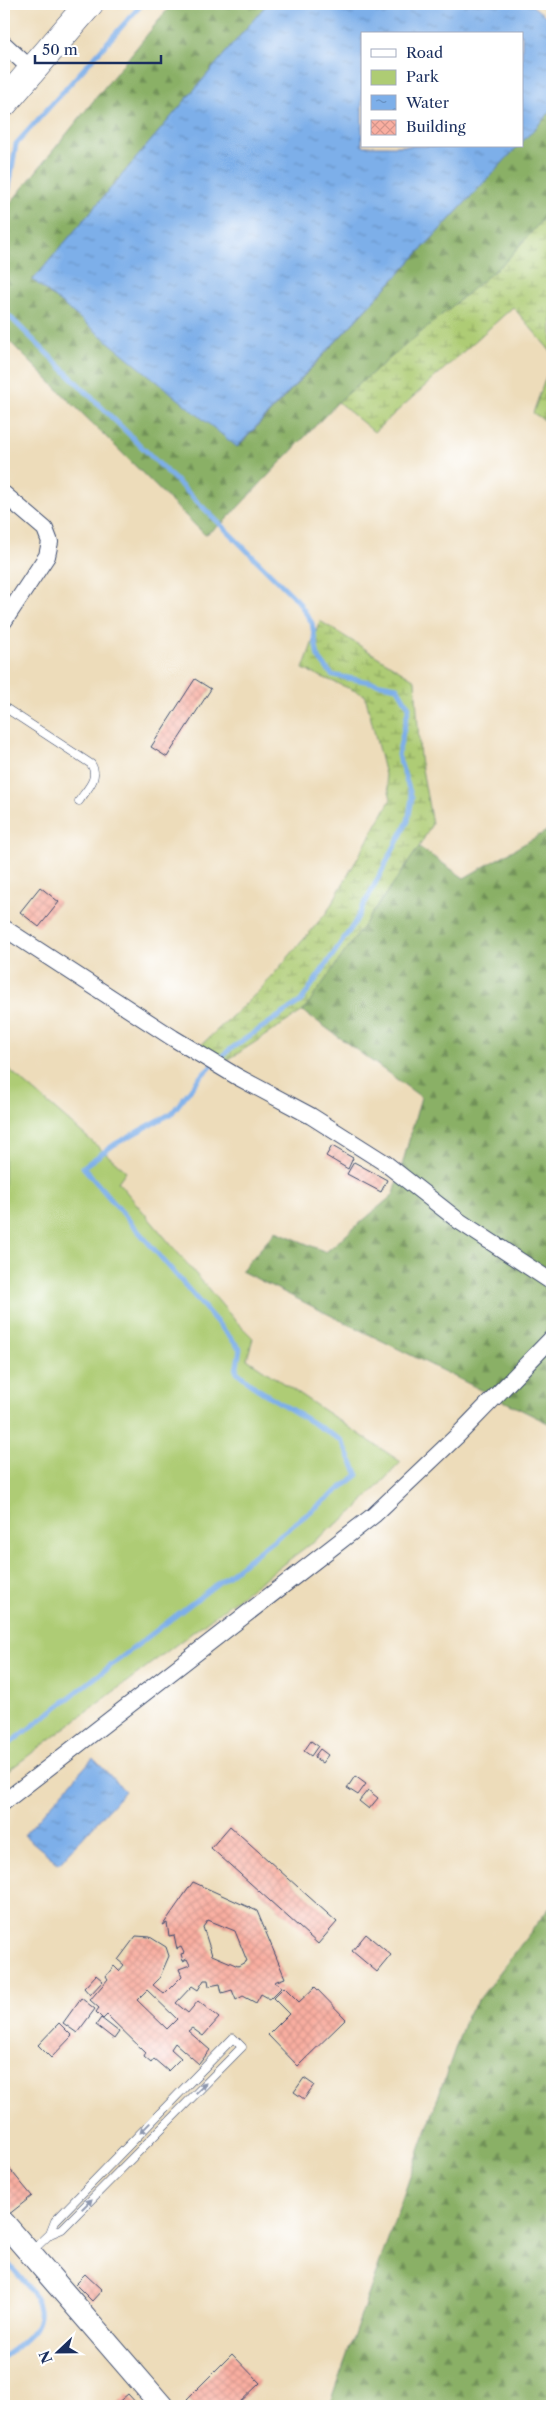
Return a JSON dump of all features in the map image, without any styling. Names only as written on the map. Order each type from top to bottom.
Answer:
[{"type":"highway","points":[[4,103],[89,4]]},
{"type":"street","points":[[4,44],[32,70]]},
{"type":"street","points":[[4,494],[45,529],[50,542],[47,556],[4,621]]},
{"type":"street","points":[[4,928],[173,1038],[236,1076],[311,1116],[385,1163],[459,1222],[552,1282]]},
{"type":"street","points":[[4,1802],[374,1515],[457,1436],[552,1338]]},
{"type":"street","points":[[4,2223],[162,2406]]},
{"type":"lane","points":[[4,707],[91,764],[96,776],[80,802]]},
{"type":"lane","points":[[30,2252],[50,2234],[62,2229],[242,2047],[233,2038],[55,2221],[50,2234]]},
{"type":"green space","points":[[172,4],[267,4],[33,280],[238,447],[516,148],[524,148],[524,140],[552,110],[552,209],[506,261],[338,402],[225,521],[205,535],[4,336],[4,211]]},
{"type":"green space","points":[[552,209],[552,353],[513,307],[374,432],[338,402],[506,261]]},
{"type":"green space","points":[[552,360],[552,425],[533,413]]},
{"type":"green space","points":[[320,621],[415,680],[420,758],[432,824],[419,847],[303,1011],[223,1063],[199,1047],[261,989],[327,912],[391,799],[365,695],[303,669]]},
{"type":"green space","points":[[552,828],[552,1425],[241,1271],[276,1231],[326,1252],[394,1194],[421,1097],[303,1011],[419,847],[464,878]]},
{"type":"green space","points":[[4,1065],[126,1171],[118,1182],[233,1318],[253,1338],[247,1359],[401,1462],[354,1511],[4,1774]]},
{"type":"green space","points":[[552,1904],[552,2406],[329,2406],[467,2015]]},
{"type":"water","points":[[267,4],[530,4],[552,21],[552,110],[524,140],[524,32],[361,32],[361,148],[516,148],[237,447],[33,280]]},
{"type":"water","points":[[93,1758],[125,1791],[59,1864],[24,1835]]},
{"type":"building","points":[[195,679],[211,689],[167,757],[151,747]]},
{"type":"building","points":[[40,887],[59,902],[39,927],[20,912]]},
{"type":"building","points":[[332,1146],[353,1158],[348,1169],[326,1156]]},
{"type":"building","points":[[354,1162],[387,1180],[381,1192],[347,1174]]},
{"type":"building","points":[[311,1741],[318,1746],[311,1756],[304,1751]]},
{"type":"building","points":[[320,1749],[328,1755],[322,1763],[314,1757]]},
{"type":"building","points":[[355,1776],[366,1784],[358,1795],[347,1788]]},
{"type":"building","points":[[368,1790],[378,1798],[369,1809],[359,1801]]},
{"type":"building","points":[[230,1826],[337,1922],[318,1944],[211,1848]]},
{"type":"building","points":[[193,1882],[257,1911],[285,1978],[274,1982],[282,1987],[270,1999],[261,1994],[256,2003],[243,1996],[236,2000],[232,1990],[222,1993],[220,1984],[209,1986],[208,1980],[204,1980],[198,1990],[192,1986],[176,2003],[188,2013],[198,2001],[219,2018],[203,2036],[192,2028],[188,2031],[210,2050],[199,2064],[175,2043],[171,2049],[181,2058],[168,2071],[154,2059],[151,2063],[144,2057],[146,2053],[107,2015],[103,2019],[96,2012],[99,2008],[90,2000],[108,1979],[106,1976],[114,1966],[119,1971],[124,1965],[118,1960],[136,1936],[150,1937],[166,1947],[169,1956],[159,1979],[153,1985],[164,1994],[182,1976],[179,1969],[190,1965],[187,1959],[183,1961],[181,1954],[184,1953],[181,1947],[177,1949],[174,1935],[169,1936],[167,1923],[163,1925]],"holes":[[[208,1920],[235,1931],[247,1961],[238,1966],[212,1955],[203,1927]],[[147,1990],[177,2019],[167,2029],[137,2000]]]},
{"type":"building","points":[[366,1934],[391,1955],[377,1972],[352,1951]]},
{"type":"building","points":[[96,1975],[103,1981],[90,1995],[84,1988]]},
{"type":"building","points":[[284,1987],[299,2002],[315,1987],[346,2019],[298,2066],[268,2035],[289,2014],[273,1998]]},
{"type":"building","points":[[81,1998],[95,2009],[77,2033],[63,2023]]},
{"type":"building","points":[[101,2018],[119,2032],[114,2039],[96,2025]]},
{"type":"building","points":[[59,2023],[72,2036],[51,2058],[38,2045]]},
{"type":"building","points":[[304,2078],[314,2085],[304,2099],[294,2092]]},
{"type":"building","points":[[4,2162],[32,2196],[8,2215],[4,2211]]},
{"type":"building","points":[[85,2274],[102,2290],[92,2301],[75,2284]]},
{"type":"building","points":[[232,2354],[260,2383],[236,2406],[194,2406],[187,2399]]},
{"type":"building","points":[[128,2394],[139,2406],[116,2404]]},
{"type":"waterway","points":[[4,203],[7,200],[16,144],[142,4]]},
{"type":"waterway","points":[[4,311],[298,601],[312,623],[318,657],[332,675],[397,687],[409,707],[398,755],[412,798],[408,821],[354,924],[301,1001],[229,1050],[201,1076],[172,1113],[115,1144],[83,1167],[240,1349],[236,1371],[256,1388],[342,1441],[358,1475],[4,1748]]},
{"type":"waterway","points":[[4,2259],[27,2286],[35,2298],[39,2309],[38,2320],[33,2331],[22,2343],[4,2356]]}]
